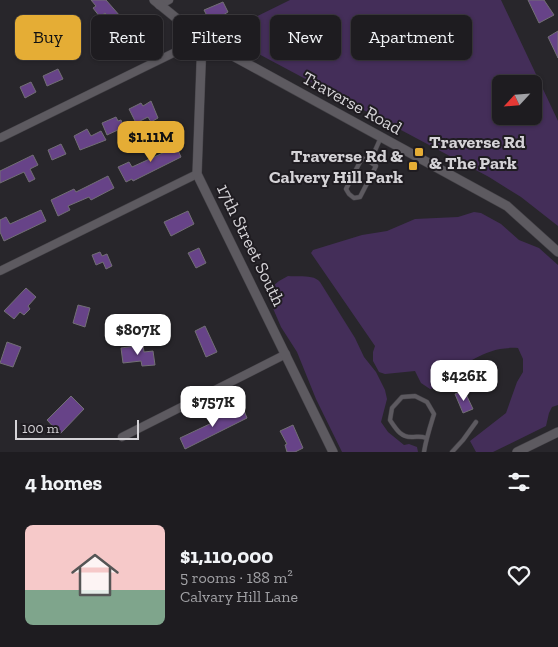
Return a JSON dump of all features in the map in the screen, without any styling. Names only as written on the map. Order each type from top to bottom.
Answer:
[{"type":"street","points":[[157,3],[169,0]]},
{"type":"street","name":"Traverse Road","points":[[157,3],[173,16]]},
{"type":"street","points":[[0,138],[173,53]]},
{"type":"street","name":"17th Street South","points":[[201,60],[197,174],[333,452]]},
{"type":"street","name":"Traverse Road","points":[[240,60],[507,206],[558,252]]},
{"type":"street","points":[[0,271],[197,174]]},
{"type":"street","points":[[122,437],[286,354]]},
{"type":"street","points":[[517,452],[558,432]]},
{"type":"lane","points":[[370,162],[381,138]]},
{"type":"lane","points":[[362,158],[370,162],[376,166],[360,197],[354,198],[346,189],[362,158]]},
{"type":"lane","points":[[424,452],[426,438],[434,414],[428,402],[415,396],[402,397],[392,408],[390,420],[400,434],[410,438],[422,436],[426,438]]},
{"type":"lane","points":[[452,452],[476,422]]},
{"type":"shaded area","points":[[290,0],[501,0],[536,75],[492,75],[492,125],[542,125],[542,87],[558,121],[558,226],[521,197],[489,177],[260,55],[260,15]]},
{"type":"shaded area","points":[[474,212],[481,213],[501,224],[519,240],[539,248],[558,265],[558,405],[552,407],[546,426],[493,452],[476,452],[470,441],[506,413],[517,382],[523,372],[523,359],[518,348],[496,350],[477,357],[441,379],[434,388],[430,389],[421,383],[415,371],[385,374],[379,372],[373,361],[375,346],[311,253],[313,250],[362,235],[387,231],[415,219],[458,217]]},
{"type":"shaded area","points":[[288,276],[310,277],[320,282],[355,338],[364,357],[376,372],[385,390],[387,399],[381,422],[388,432],[404,445],[409,444],[417,447],[418,452],[342,452],[316,399],[297,352],[281,327],[269,299],[267,291]]},
{"type":"building","points":[[91,0],[106,0],[119,15],[107,15],[105,13],[98,15],[93,8],[96,6]]},
{"type":"building","points":[[528,0],[544,0],[554,15],[539,23]]},
{"type":"building","points":[[223,2],[228,12],[223,15],[207,15],[204,10]]},
{"type":"building","points":[[558,31],[558,58],[548,37]]},
{"type":"building","points":[[58,69],[63,79],[47,86],[43,76]]},
{"type":"building","points":[[31,82],[36,92],[25,98],[20,87]]},
{"type":"building","points":[[151,101],[158,118],[151,122],[148,117],[136,123],[129,109],[141,103],[143,106]]},
{"type":"building","points":[[116,117],[118,121],[121,120],[123,125],[119,127],[120,129],[107,135],[102,123]]},
{"type":"building","points":[[87,129],[91,136],[101,131],[106,140],[80,150],[74,136]]},
{"type":"building","points":[[173,139],[181,157],[133,181],[132,179],[126,182],[118,167],[129,162],[132,167],[165,152],[161,144]]},
{"type":"building","points":[[61,144],[66,154],[52,160],[48,150]]},
{"type":"building","points":[[33,155],[38,165],[30,169],[35,179],[29,182],[24,172],[0,183],[0,171]]},
{"type":"building","points":[[108,176],[114,188],[91,200],[89,197],[68,206],[70,210],[58,216],[51,200],[74,189],[76,192]]},
{"type":"building","points":[[41,210],[46,221],[4,241],[0,232],[0,220],[6,217],[10,224]]},
{"type":"building","points":[[188,211],[194,224],[171,236],[164,222]]},
{"type":"building","points":[[199,248],[206,263],[196,268],[188,253]]},
{"type":"building","points":[[100,252],[102,256],[107,254],[112,266],[106,269],[103,262],[96,265],[92,255]]},
{"type":"building","points":[[26,288],[36,297],[28,306],[30,309],[24,315],[20,312],[14,319],[4,311]]},
{"type":"building","points":[[78,305],[90,308],[85,327],[73,323]]},
{"type":"building","points":[[205,326],[217,352],[206,357],[195,331]]},
{"type":"building","points":[[7,342],[21,347],[13,367],[0,363]]},
{"type":"building","points":[[143,345],[144,352],[153,351],[155,365],[142,366],[141,361],[123,363],[121,348]]},
{"type":"building","points":[[464,390],[473,409],[463,413],[455,394]]},
{"type":"building","points":[[71,396],[84,409],[60,434],[47,420]]},
{"type":"building","points":[[243,408],[247,418],[185,449],[180,438],[216,421],[214,418],[225,414],[226,416]]},
{"type":"building","points":[[293,425],[303,448],[295,452],[287,452],[285,445],[287,444],[280,431]]},
{"type":"place","name":"Traverse Rd & The Park","points":[[419,152]]},
{"type":"place","name":"Traverse Rd & Calvery Hill Park","points":[[413,166]]}]
